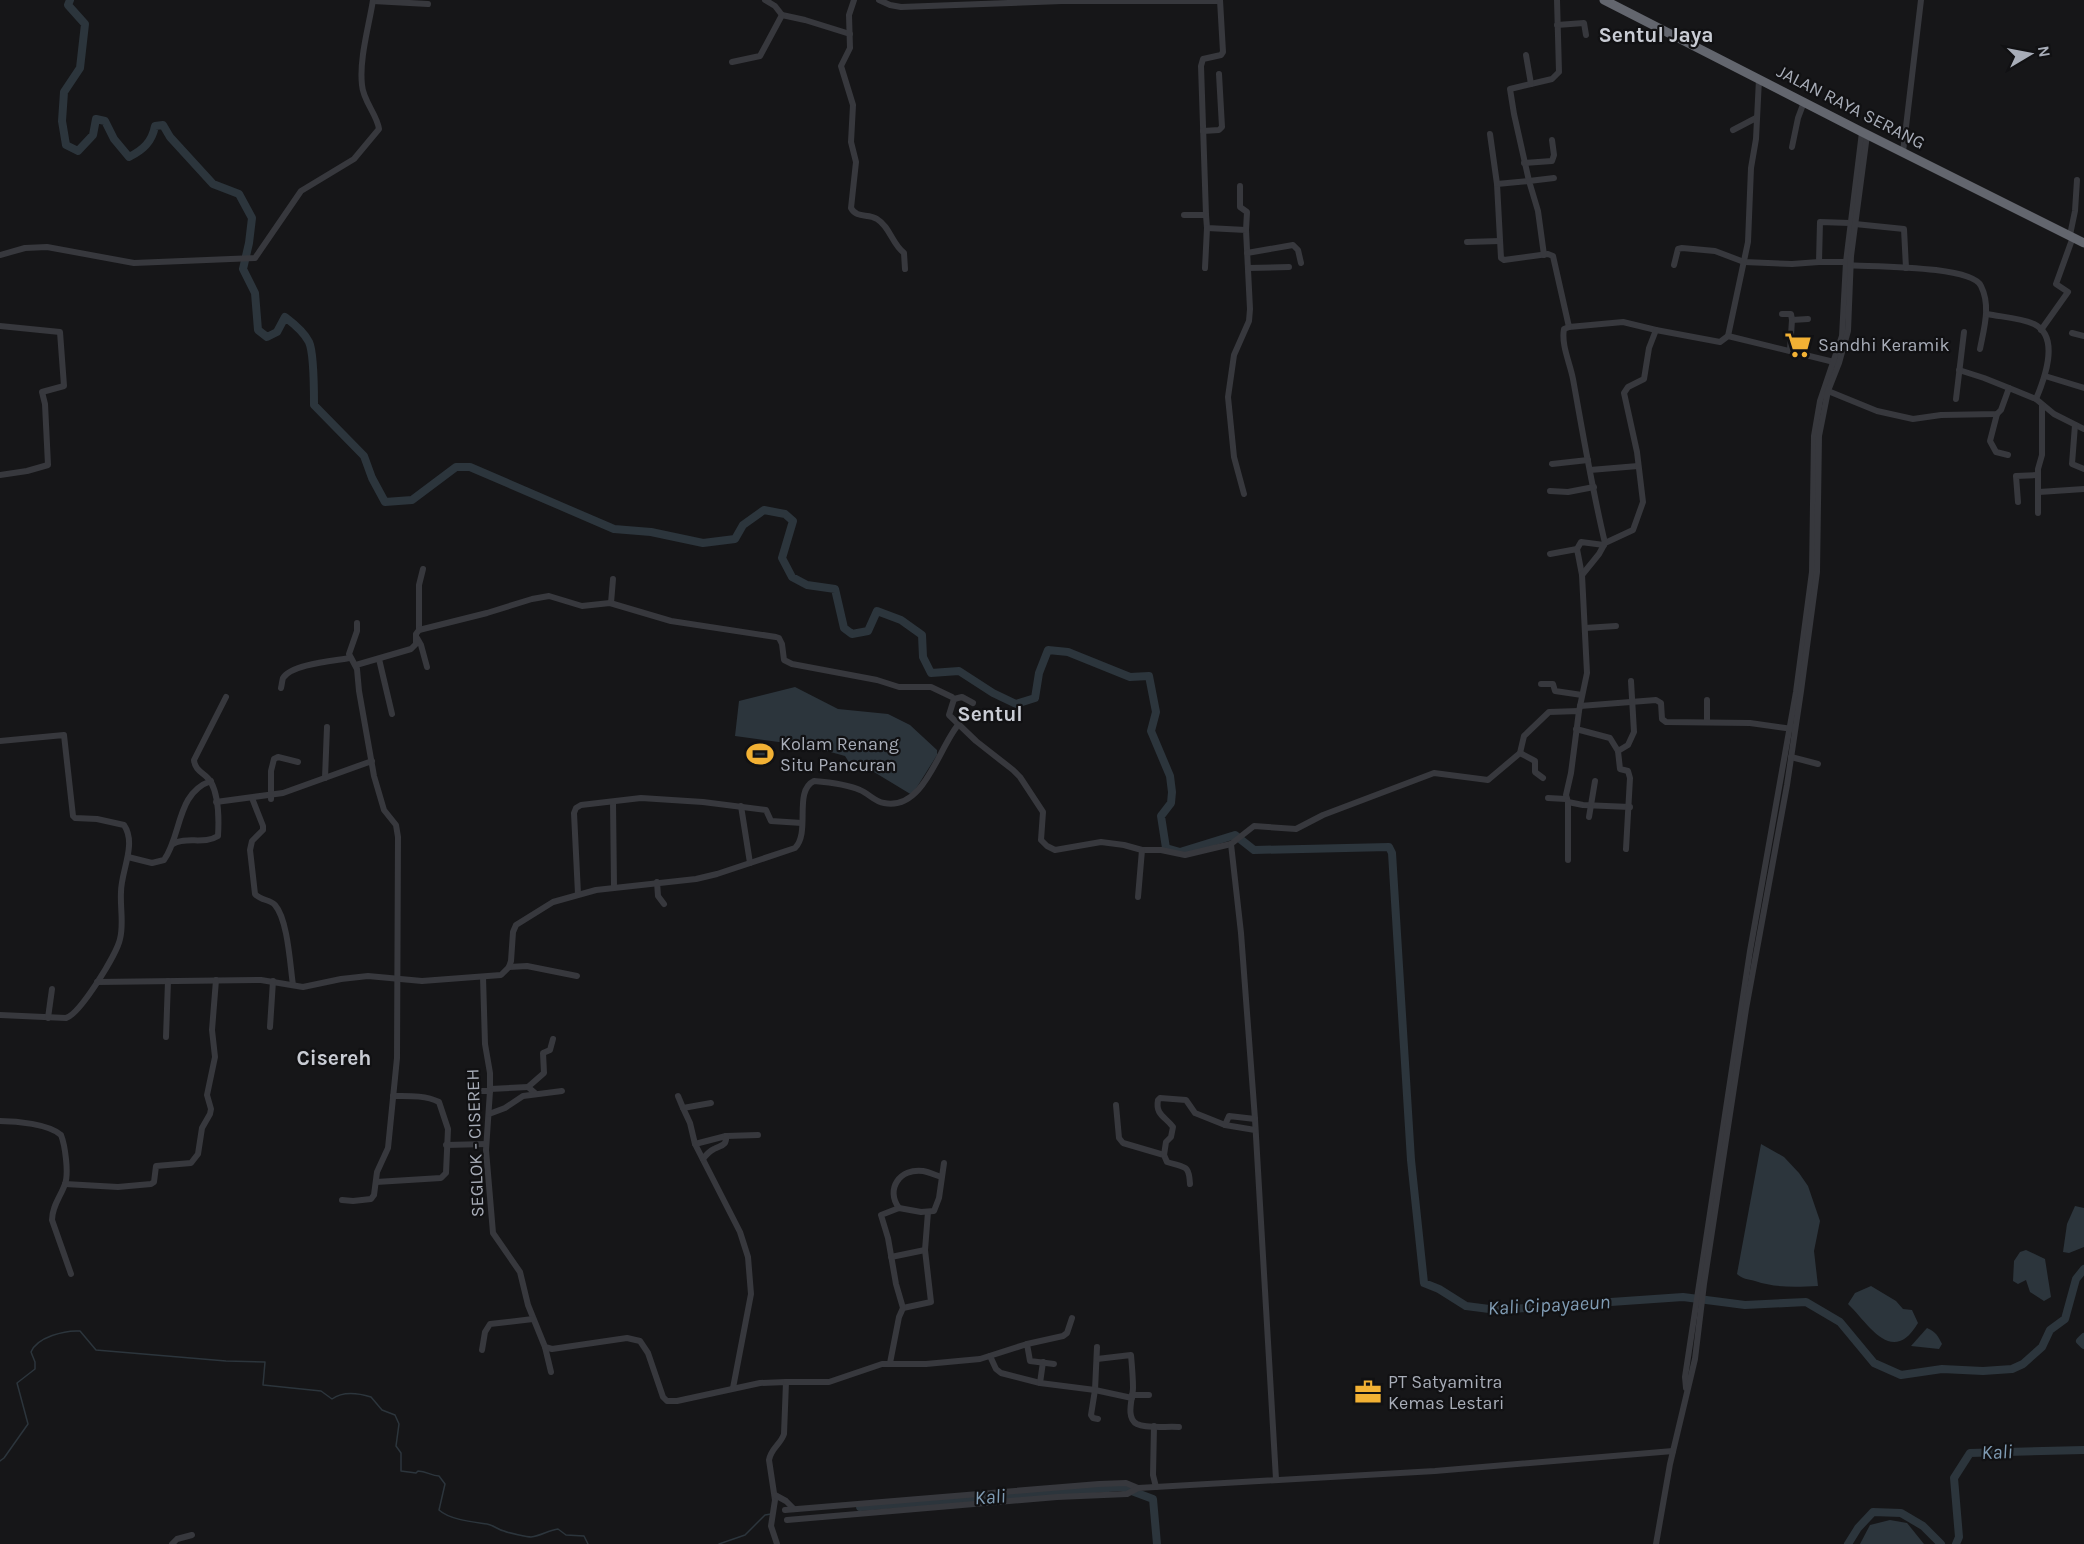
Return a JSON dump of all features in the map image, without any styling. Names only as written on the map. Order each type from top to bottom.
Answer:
[{"type":"highway","name":"JALAN RAYA SERANG","points":[[1604,0],[2084,243]]},
{"type":"street","points":[[0,255],[23,249],[48,247],[134,263],[255,258],[301,191],[354,159],[379,129],[368,105],[362,84],[373,0],[428,4]]},
{"type":"street","points":[[765,0],[775,6],[782,15],[850,34]]},
{"type":"street","points":[[854,0],[849,15],[850,48],[841,66],[853,105],[851,142],[856,162],[851,208],[857,214],[875,217],[883,225],[894,244],[904,253],[905,269]]},
{"type":"street","points":[[879,0],[901,7],[1062,1],[1220,1],[1223,52],[1221,55],[1203,59],[1201,66],[1207,228],[1205,268]]},
{"type":"street","points":[[1544,255],[1538,211],[1524,163],[1510,89],[1552,79],[1559,72],[1557,0]]},
{"type":"street","points":[[1903,152],[1921,0]]},
{"type":"street","points":[[732,62],[760,56],[782,15]]},
{"type":"street","points":[[1557,25],[1584,23],[1586,35]]},
{"type":"street","points":[[1526,55],[1531,84]]},
{"type":"street","points":[[1203,131],[1219,130],[1222,127],[1219,74]]},
{"type":"street","points":[[1582,575],[1605,544],[1572,372],[1564,343],[1564,329],[1623,322],[1720,342],[1728,336],[1748,242],[1750,176],[1756,139],[1759,79]]},
{"type":"street","points":[[1792,147],[1804,102]]},
{"type":"street","points":[[1733,130],[1756,118]]},
{"type":"street","points":[[1490,134],[1497,184],[1502,260],[1550,254],[1554,258],[1569,327]]},
{"type":"street","points":[[1656,1544],[1686,1391],[1685,1377],[1700,1300],[1746,974],[1792,729],[1817,572],[1818,444],[1828,391],[1846,321],[1847,264],[1865,134]]},
{"type":"street","points":[[1524,163],[1552,161],[1554,155],[1552,140]]},
{"type":"street","points":[[1497,184],[1554,178]]},
{"type":"street","points":[[2041,330],[2068,292],[2056,284],[2071,236],[2078,180]]},
{"type":"street","points":[[1240,186],[1240,207],[1247,211],[1246,252],[1250,309],[1249,321],[1234,355],[1228,397],[1234,458],[1244,494]]},
{"type":"street","points":[[1184,215],[1206,215]]},
{"type":"street","points":[[1820,262],[1820,222],[1853,223],[1904,229],[1906,268]]},
{"type":"street","points":[[1207,228],[1246,230]]},
{"type":"street","points":[[1467,242],[1500,241]]},
{"type":"street","points":[[1246,252],[1293,245],[1298,250],[1301,263]]},
{"type":"street","points":[[1674,265],[1678,249],[1682,248],[1715,251],[1744,262],[1792,264],[1820,262],[1955,271],[1974,278],[1981,284],[1987,314],[1980,349]]},
{"type":"street","points":[[1248,268],[1289,267]]},
{"type":"street","points":[[1782,314],[1791,314],[1790,350]]},
{"type":"street","points":[[1987,314],[2033,324],[2041,330],[2045,339],[2049,364],[2036,399]]},
{"type":"street","points":[[1792,320],[1808,319]]},
{"type":"street","points":[[0,326],[60,332],[64,386],[42,392],[45,404],[48,465],[0,475]]},
{"type":"street","points":[[1568,860],[1567,800],[1576,729],[1587,673],[1582,575],[1577,549],[1581,542],[1605,544],[1634,529],[1642,502],[1625,390],[1644,379],[1649,348],[1656,330]]},
{"type":"street","points":[[1956,399],[1964,332]]},
{"type":"street","points":[[2072,333],[2084,336]]},
{"type":"street","points":[[1728,336],[1837,362]]},
{"type":"street","points":[[1701,1283],[1746,1009],[1791,757],[1792,729],[1812,572],[1814,436],[1820,401],[1837,362]]},
{"type":"street","points":[[1959,370],[2036,399],[2042,406],[2084,429]]},
{"type":"street","points":[[2045,376],[2084,388]]},
{"type":"street","points":[[2008,455],[1996,452],[1990,441],[1997,414],[2001,410],[2009,388]]},
{"type":"street","points":[[1828,391],[1877,411],[1913,419],[1941,415],[1997,414]]},
{"type":"street","points":[[2038,513],[2038,475],[2042,455],[2042,406]]},
{"type":"street","points":[[2075,425],[2072,464],[2084,469]]},
{"type":"street","points":[[1552,464],[1588,460]]},
{"type":"street","points":[[1590,470],[1638,466]]},
{"type":"street","points":[[2018,502],[2016,474],[2038,475]]},
{"type":"street","points":[[1550,491],[1569,492],[1594,488]]},
{"type":"street","points":[[2039,492],[2084,489]]},
{"type":"street","points":[[1550,554],[1577,549]]},
{"type":"street","points":[[356,665],[411,649],[416,644],[416,634],[419,630],[419,585],[423,569]]},
{"type":"street","points":[[611,603],[613,579]]},
{"type":"street","points":[[419,630],[488,613],[541,596],[555,597],[582,606],[611,603],[671,621],[776,637],[781,641],[783,660],[792,664],[877,680],[899,687],[931,687],[942,690],[954,699]]},
{"type":"street","points":[[342,1200],[371,1199],[375,1191],[377,1172],[388,1148],[397,1058],[398,830],[394,820],[384,810],[374,776],[363,720],[356,665],[350,658],[357,623]]},
{"type":"street","points":[[1585,628],[1616,626]]},
{"type":"street","points":[[416,638],[422,645],[427,667]]},
{"type":"street","points":[[280,688],[284,677],[292,671],[350,658]]},
{"type":"street","points":[[379,659],[392,714]]},
{"type":"street","points":[[1618,751],[1628,745],[1634,732],[1634,701],[1631,681]]},
{"type":"street","points":[[1541,684],[1553,684],[1554,690],[1582,695]]},
{"type":"street","points":[[173,844],[178,841],[216,838],[219,824],[211,781],[196,768],[194,760],[226,697]]},
{"type":"street","points":[[954,699],[962,697],[973,703]]},
{"type":"street","points":[[954,699],[949,713],[958,725],[1020,777],[1043,812],[1041,837],[1047,846],[1061,850],[1101,842],[1185,855],[1233,843],[1254,825],[1296,829],[1323,815],[1434,773],[1488,780],[1520,753],[1524,736],[1549,712],[1634,701],[1659,701],[1662,719],[1666,722],[1750,723],[1792,729]]},
{"type":"street","points":[[1707,700],[1707,722]]},
{"type":"street","points":[[97,982],[273,981],[303,987],[368,976],[422,981],[501,975],[509,967],[516,925],[553,902],[614,887],[696,879],[795,848],[800,840],[805,790],[808,784],[814,781],[858,789],[882,803],[906,801],[915,793],[958,725]]},
{"type":"street","points":[[325,778],[327,727]]},
{"type":"street","points":[[1576,729],[1610,738],[1618,751],[1620,769],[1628,771],[1630,807],[1626,849]]},
{"type":"street","points":[[0,741],[64,735],[73,816],[124,825],[128,834],[128,857],[121,888],[121,939],[78,1010],[72,1017],[0,1015]]},
{"type":"street","points":[[1520,753],[1536,761],[1535,772],[1543,778]]},
{"type":"street","points":[[271,797],[271,771],[275,757],[298,762]]},
{"type":"street","points":[[1791,757],[1818,764]]},
{"type":"street","points":[[216,801],[271,797],[372,761]]},
{"type":"street","points":[[128,857],[152,863],[161,862],[173,844],[182,810],[198,787],[211,781]]},
{"type":"street","points":[[1589,817],[1589,806],[1595,781]]},
{"type":"street","points":[[252,798],[263,826],[263,830],[252,841],[250,849],[255,894],[258,898],[271,902],[280,913],[293,985]]},
{"type":"street","points":[[578,894],[574,830],[576,808],[581,805],[641,798],[704,802],[767,811],[771,821],[802,823]]},
{"type":"street","points":[[1548,798],[1589,806],[1630,807]]},
{"type":"street","points":[[613,802],[614,887]]},
{"type":"street","points":[[741,806],[750,863]]},
{"type":"street","points":[[1233,843],[1256,1130],[1276,1479]]},
{"type":"street","points":[[1138,897],[1142,850]]},
{"type":"street","points":[[657,882],[658,896],[664,904]]},
{"type":"street","points":[[509,967],[527,966],[577,976]]},
{"type":"street","name":"SEGLOK - CISEREH","points":[[483,977],[485,1044],[490,1072],[486,1144],[493,1233],[516,1266],[545,1347],[550,1372]]},
{"type":"street","points":[[65,1185],[118,1187],[151,1184],[154,1182],[156,1166],[190,1163],[196,1158],[202,1128],[211,1108],[207,1095],[215,1057],[212,1036],[216,980]]},
{"type":"street","points":[[166,1037],[168,981]]},
{"type":"street","points":[[270,1027],[273,981]]},
{"type":"street","points":[[48,1018],[52,989]]},
{"type":"street","points":[[477,1091],[528,1087],[544,1073],[543,1053],[550,1050],[553,1039]]},
{"type":"street","points":[[528,1087],[536,1093]]},
{"type":"street","points":[[489,1114],[505,1108],[523,1096],[562,1091]]},
{"type":"street","points":[[376,1182],[441,1178],[446,1173],[448,1129],[439,1102],[431,1098],[393,1096]]},
{"type":"street","points":[[678,1096],[690,1123],[695,1144],[740,1232],[747,1252],[751,1294],[733,1388]]},
{"type":"street","points":[[1190,1184],[1189,1169],[1167,1162],[1164,1155],[1166,1143],[1173,1131],[1171,1124],[1160,1116],[1157,1109],[1160,1098],[1186,1100],[1195,1113],[1225,1125],[1256,1130]]},
{"type":"street","points":[[683,1108],[711,1103]]},
{"type":"street","points":[[1116,1106],[1119,1138],[1124,1143],[1164,1155]]},
{"type":"street","points":[[1225,1125],[1229,1116],[1255,1119]]},
{"type":"street","points":[[0,1121],[22,1123],[58,1132],[61,1135],[66,1149],[65,1185],[52,1212],[52,1220],[70,1274]]},
{"type":"street","points":[[695,1144],[726,1136],[758,1135]]},
{"type":"street","points":[[703,1159],[714,1149],[727,1142],[726,1136]]},
{"type":"street","points":[[446,1145],[486,1144]]},
{"type":"street","points":[[890,1363],[899,1317],[903,1308],[881,1215],[899,1208],[934,1212],[938,1204],[944,1163]]},
{"type":"street","points":[[899,1208],[896,1205],[894,1191],[897,1179],[906,1172],[924,1171],[941,1178]]},
{"type":"street","points":[[903,1308],[931,1302],[925,1250],[928,1212]]},
{"type":"street","points":[[891,1257],[925,1250]]},
{"type":"street","points":[[526,1298],[534,1295]]},
{"type":"street","points":[[545,1347],[552,1349],[633,1338],[645,1347],[663,1397],[667,1401],[677,1401],[760,1383],[829,1382],[873,1366],[890,1363],[926,1365],[990,1356],[1005,1349],[1064,1336],[1072,1318]]},
{"type":"street","points":[[482,1350],[485,1332],[490,1324],[534,1319]]},
{"type":"street","points":[[1027,1344],[1029,1360],[1054,1364]]},
{"type":"street","points":[[1097,1347],[1091,1415],[1098,1419]]},
{"type":"street","points":[[1096,1359],[1131,1355],[1133,1421],[1137,1424],[1179,1427]]},
{"type":"street","points":[[990,1356],[996,1369],[1001,1373],[1040,1383],[1132,1396],[1149,1395]]},
{"type":"street","points":[[1040,1383],[1043,1362]]},
{"type":"street","points":[[777,1544],[771,1520],[775,1495],[770,1454],[784,1434],[786,1382]]},
{"type":"street","points":[[1154,1426],[1153,1475],[1156,1487]]},
{"type":"street","points":[[785,1510],[814,1512],[1127,1494],[1138,1488],[1435,1471],[1673,1451]]},
{"type":"street","points":[[787,1520],[814,1512],[1099,1484],[1126,1483],[1138,1488]]},
{"type":"street","points":[[775,1495],[794,1509]]},
{"type":"street","points":[[172,1544],[177,1539],[192,1535]]},
{"type":"shaded area","points":[[795,687],[838,709],[888,714],[910,725],[937,750],[937,755],[912,795],[874,772],[852,767],[845,756],[809,746],[809,742],[803,740],[801,745],[735,736],[739,701]]},
{"type":"shaded area","name":"Kolam Renang Situ Pancuran","points":[[760,745],[771,748],[768,763],[750,760],[751,746],[759,749]]},
{"type":"shaded area","points":[[1761,1144],[1784,1157],[1808,1186],[1820,1221],[1814,1251],[1818,1286],[1770,1285],[1745,1279],[1737,1274]]},
{"type":"shaded area","points":[[2075,1206],[2084,1208],[2084,1247],[2069,1253],[2063,1252],[2067,1224]]},
{"type":"shaded area","points":[[2026,1250],[2045,1259],[2051,1297],[2044,1301],[2030,1292],[2026,1280],[2018,1284],[2013,1281],[2014,1261],[2020,1252]]},
{"type":"shaded area","points":[[1871,1286],[1896,1301],[1903,1309],[1912,1310],[1918,1323],[1908,1336],[1899,1341],[1890,1342],[1881,1338],[1848,1304],[1855,1293]]},
{"type":"shaded area","points":[[1927,1328],[1935,1333],[1942,1344],[1939,1349],[1911,1346]]},
{"type":"shaded area","points":[[1890,1520],[1907,1523],[1924,1544],[1860,1544],[1870,1525]]},
{"type":"waterway","name":"Kali Cipayaeun","points":[[70,0],[68,5],[85,24],[80,68],[64,92],[62,121],[66,145],[78,151],[93,135],[96,119],[105,121],[114,139],[129,157],[146,145],[152,137],[155,126],[163,125],[170,137],[213,184],[239,194],[252,218],[243,269],[255,293],[258,330],[267,337],[277,332],[285,317],[304,335],[309,342],[312,355],[314,405],[364,456],[372,478],[385,502],[412,500],[456,467],[470,467],[614,529],[651,532],[703,543],[735,539],[743,525],[764,510],[785,514],[793,521],[782,558],[792,577],[807,585],[835,589],[844,628],[852,634],[868,631],[877,611],[901,620],[922,635],[923,657],[931,673],[959,671],[993,693],[1016,704],[1035,698],[1039,673],[1048,650],[1068,652],[1130,677],[1149,676],[1156,712],[1151,731],[1170,776],[1172,792],[1171,803],[1161,816],[1166,848],[1180,852],[1235,835],[1254,850],[1389,847],[1392,853],[1411,1160],[1424,1283],[1439,1289],[1466,1306],[1497,1310],[1683,1297],[1745,1305],[1806,1302],[1840,1322],[1874,1363],[1901,1375],[1942,1369],[1983,1371],[2012,1369],[2023,1364],[2042,1347],[2050,1330],[2065,1319],[2076,1279],[2084,1269]]},
{"type":"waterway","points":[[0,1461],[28,1424],[17,1383],[35,1369],[31,1352],[34,1347],[45,1338],[80,1331],[96,1350],[265,1362],[263,1385],[321,1391],[332,1399],[351,1393],[371,1397],[382,1410],[395,1415],[399,1424],[396,1446],[401,1453],[401,1471],[416,1473],[421,1471],[439,1476],[445,1484],[439,1510],[456,1518],[529,1537],[558,1529],[566,1535],[584,1536],[588,1544]]},
{"type":"waterway","name":"Kali","points":[[2084,1337],[2080,1341],[2084,1345]]},
{"type":"waterway","name":"Kali","points":[[1956,1544],[1959,1537],[1954,1478],[1970,1453],[2084,1450]]},
{"type":"waterway","name":"Kali","points":[[860,1507],[1121,1487],[1153,1499],[1157,1544]]},
{"type":"waterway","name":"Kali","points":[[1848,1544],[1858,1528],[1873,1512],[1901,1513],[1923,1526],[1941,1544]]},
{"type":"waterway","points":[[719,1544],[745,1535],[765,1515],[771,1514]]},
{"type":"place","name":"Sandhi Keramik","points":[[1798,345]]},
{"type":"place","name":"Kolam Renang Situ Pancuran","points":[[760,754]]},
{"type":"place","name":"PT Satyamitra Kemas Lestari","points":[[1368,1392]]},
{"type":"district","name":"Sentul Jaya","points":[[1656,35]]},
{"type":"district","name":"Sentul","points":[[990,714]]},
{"type":"district","name":"Cisereh","points":[[334,1058]]}]
